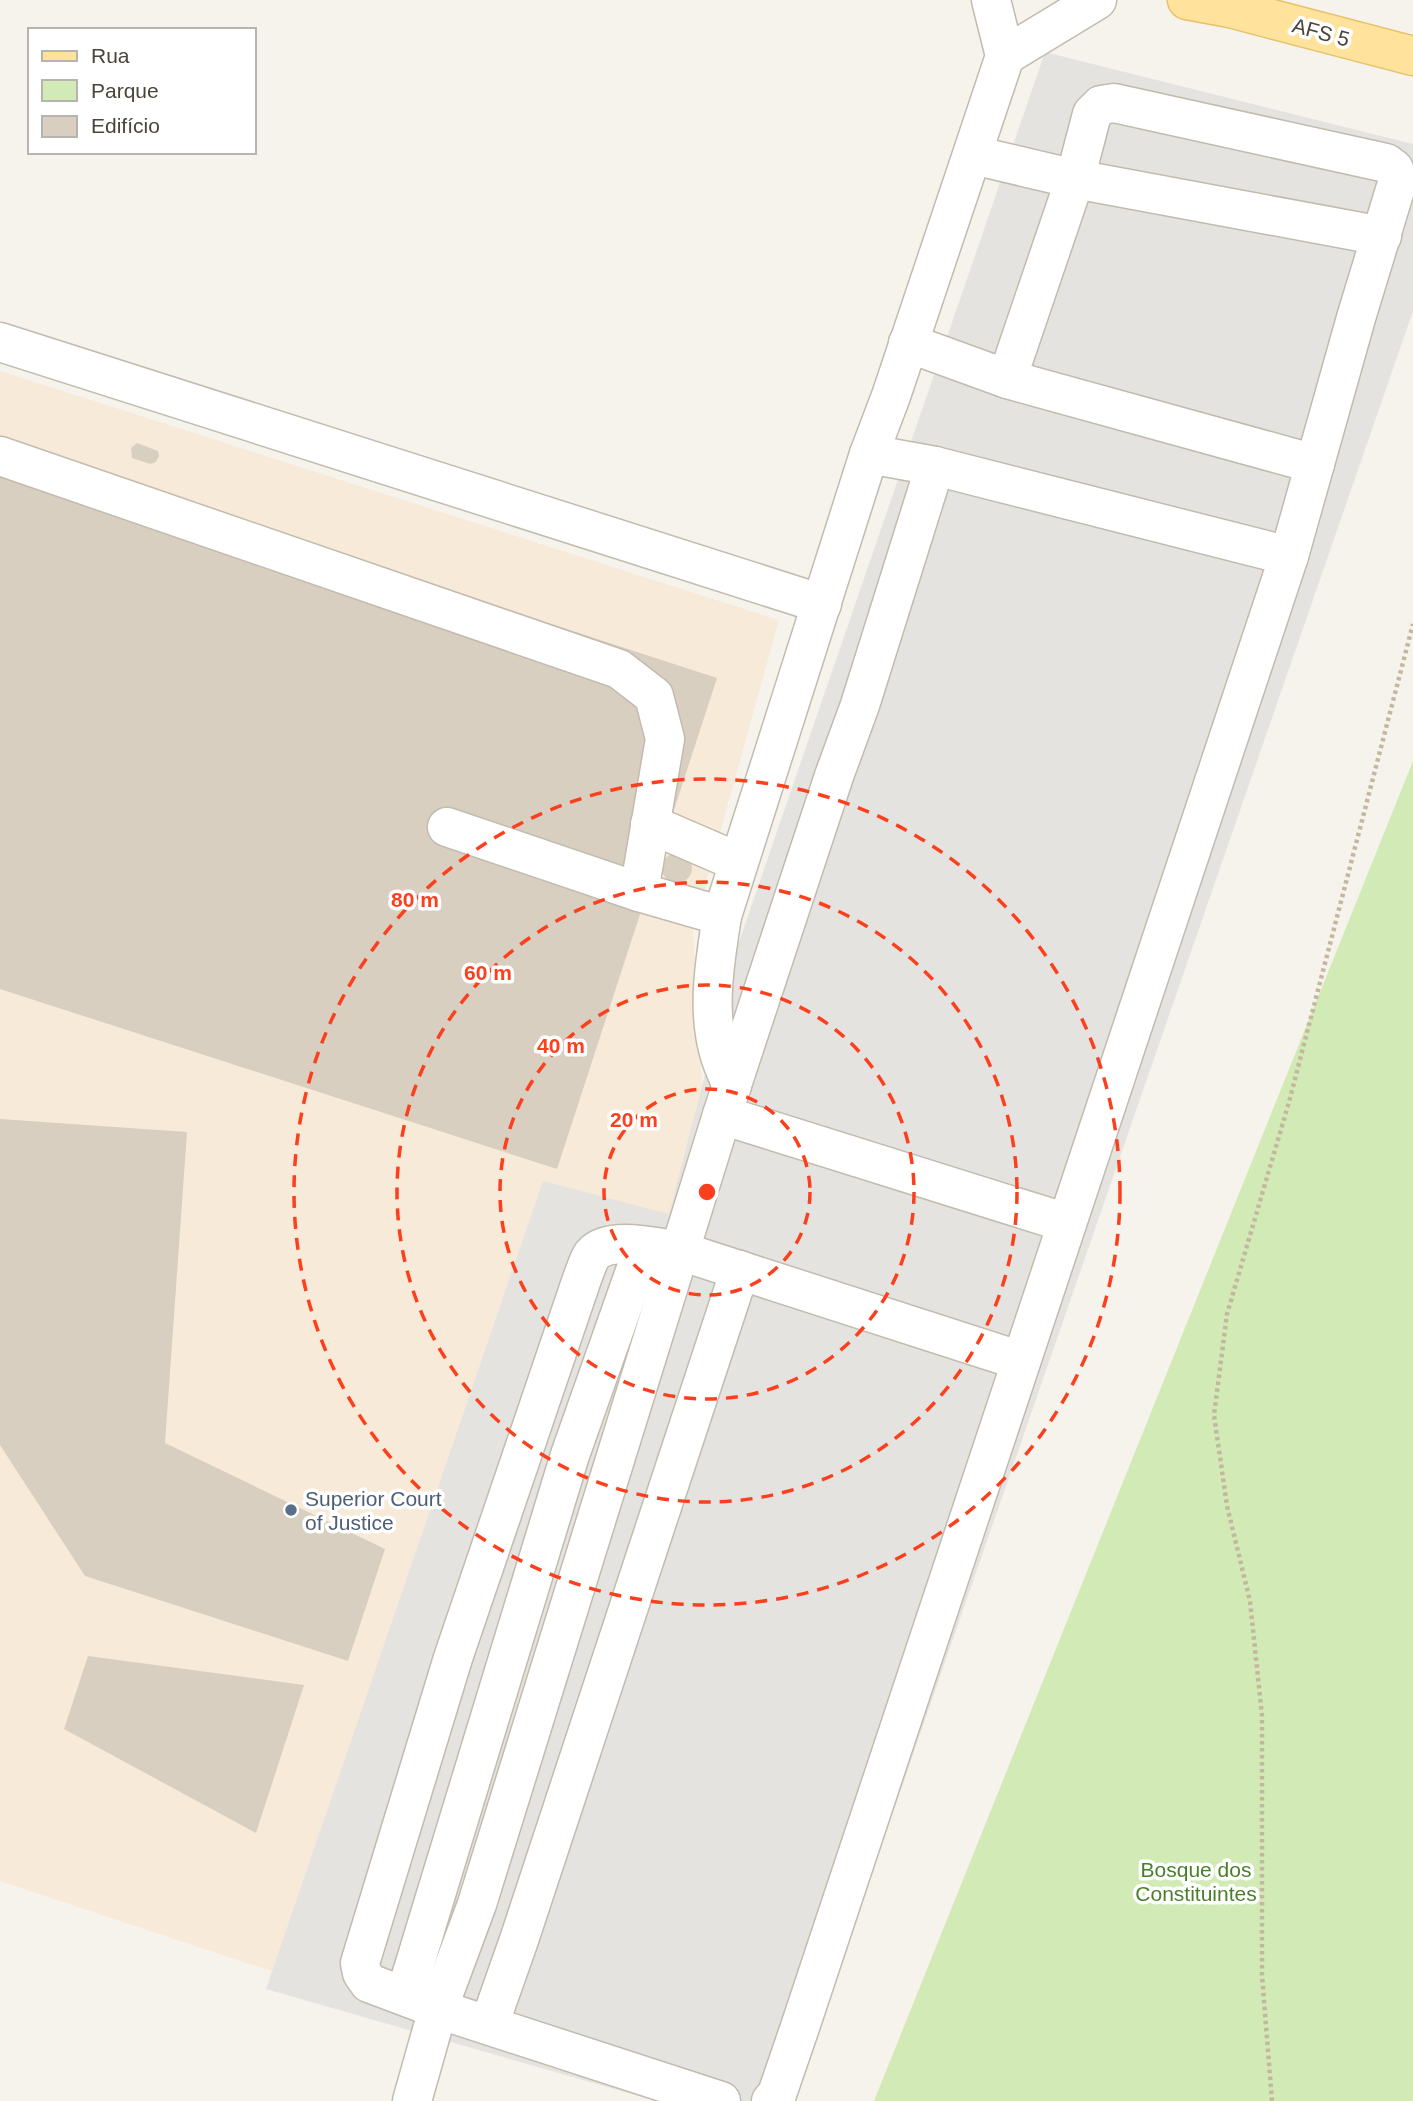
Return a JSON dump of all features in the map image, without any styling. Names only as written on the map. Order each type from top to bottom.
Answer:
[{"type":"main road","name":"AFS 5","points":[[1187,0],[1236,4],[1413,56]]},
{"type":"lane","points":[[727,1101],[713,1018],[713,972],[722,916],[869,454],[1005,56],[991,0]]},
{"type":"lane","points":[[1005,56],[1097,0]]},
{"type":"lane","points":[[771,2101],[776,2094],[800,2027],[1289,556],[1356,317],[1398,180],[1394,169],[1386,163],[1114,103],[1101,105],[1092,114],[1075,178],[1007,379]]},
{"type":"lane","points":[[973,155],[1075,178],[1382,236]]},
{"type":"lane","points":[[0,342],[822,604]]},
{"type":"lane","points":[[908,343],[1007,379],[1315,464]]},
{"type":"lane","points":[[869,454],[935,466],[1289,556]]},
{"type":"lane","points":[[0,456],[619,669],[654,696],[665,739],[639,892]]},
{"type":"lane","points":[[412,2101],[421,2003],[477,1904],[662,1248],[727,1101],[860,705],[935,466]]},
{"type":"lane","points":[[650,824],[738,862]]},
{"type":"lane","points":[[447,827],[639,892],[722,916]]},
{"type":"lane","points":[[727,1101],[1067,1223]]},
{"type":"lane","points":[[721,2101],[421,2003],[369,1983],[362,1973],[360,1963],[453,1658],[578,1289],[592,1256],[609,1244],[662,1248],[740,1270],[1021,1361]]},
{"type":"lane","points":[[489,2025],[740,1270]]},
{"type":"path","points":[[1272,2101],[1262,1975],[1262,1716],[1250,1601],[1227,1506],[1214,1415],[1227,1314],[1289,1102],[1413,624]]},
{"type":"shaded area","points":[[1045,52],[1413,144],[1413,311],[793,2101],[656,2101],[266,1989],[543,1181],[669,1214],[739,942]]},
{"type":"shaded area","name":"Superior Court of Justice","points":[[0,371],[779,620],[693,930],[705,1140],[416,2019],[0,1881]]},
{"type":"green space","name":"Bosque dos Constituintes","points":[[1413,761],[1413,2101],[874,2101]]},
{"type":"building","points":[[137,443],[158,451],[156,462],[150,464],[132,458],[131,448]]},
{"type":"building","points":[[0,445],[717,678],[557,1169],[0,989]]},
{"type":"building","points":[[677,853],[688,857],[692,868],[688,879],[677,883],[666,879],[662,868],[666,857]]},
{"type":"building","points":[[0,1119],[187,1132],[165,1443],[385,1549],[348,1661],[85,1576],[0,1445]]},
{"type":"building","points":[[88,1656],[304,1685],[256,1833],[64,1729]]},
{"type":"place","name":"Superior Court of Justice","points":[[291,1510]]}]
